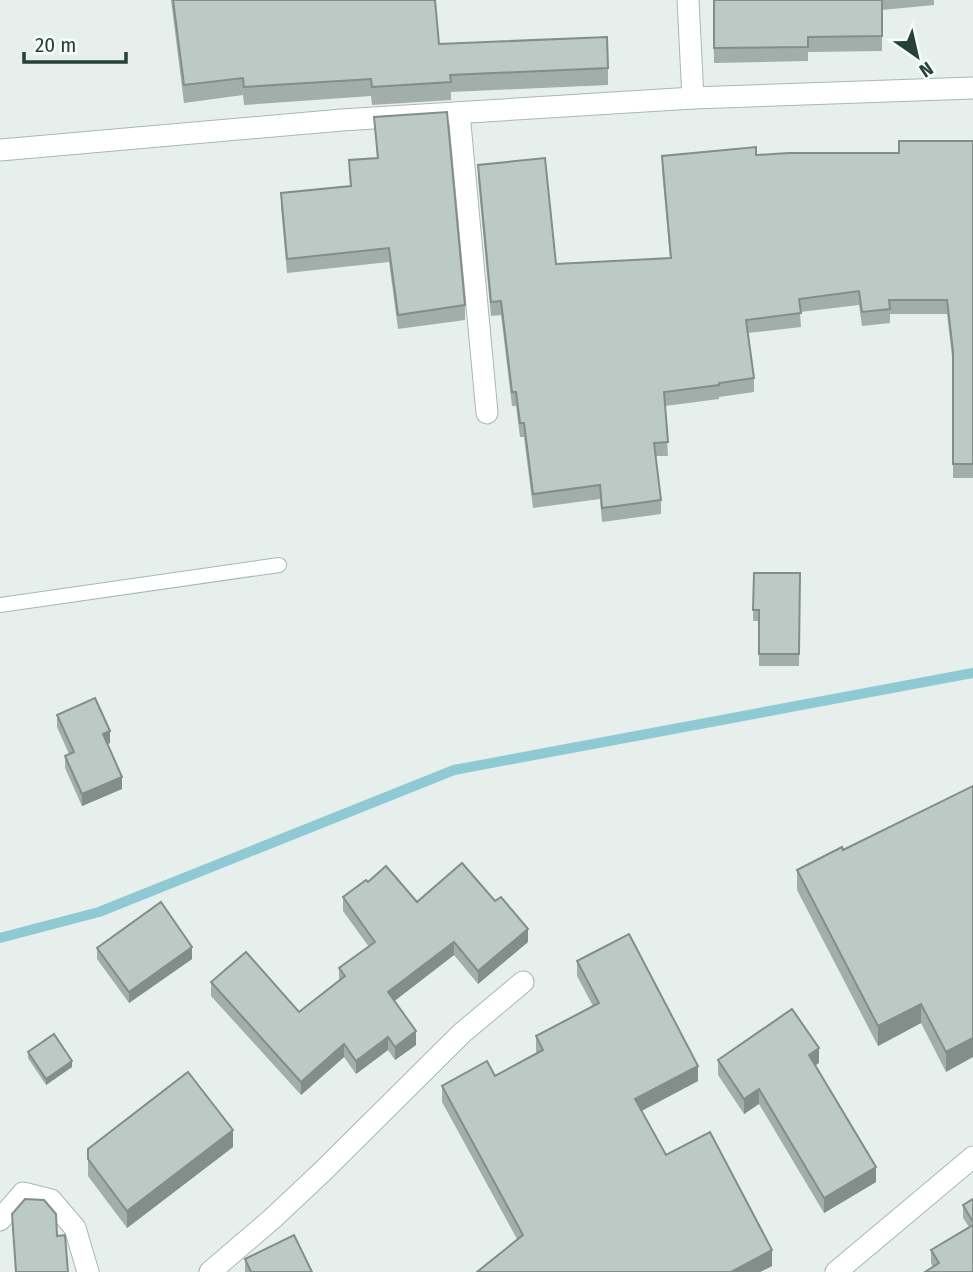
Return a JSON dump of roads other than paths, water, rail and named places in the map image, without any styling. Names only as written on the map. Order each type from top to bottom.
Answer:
[{"type":"street","points":[[688,0],[692,99]]},
{"type":"street","points":[[0,150],[342,120],[692,99],[973,88]]},
{"type":"street","points":[[459,113],[487,413]]},
{"type":"street","points":[[209,1272],[272,1219],[461,1033],[523,982]]},
{"type":"street","points":[[836,1272],[973,1157]]},
{"type":"street","points":[[0,1220],[23,1194],[51,1200],[75,1228],[88,1272]]},
{"type":"lane","points":[[0,605],[279,565]]},
{"type":"waterway","points":[[0,938],[99,912],[454,770],[973,673]]}]
